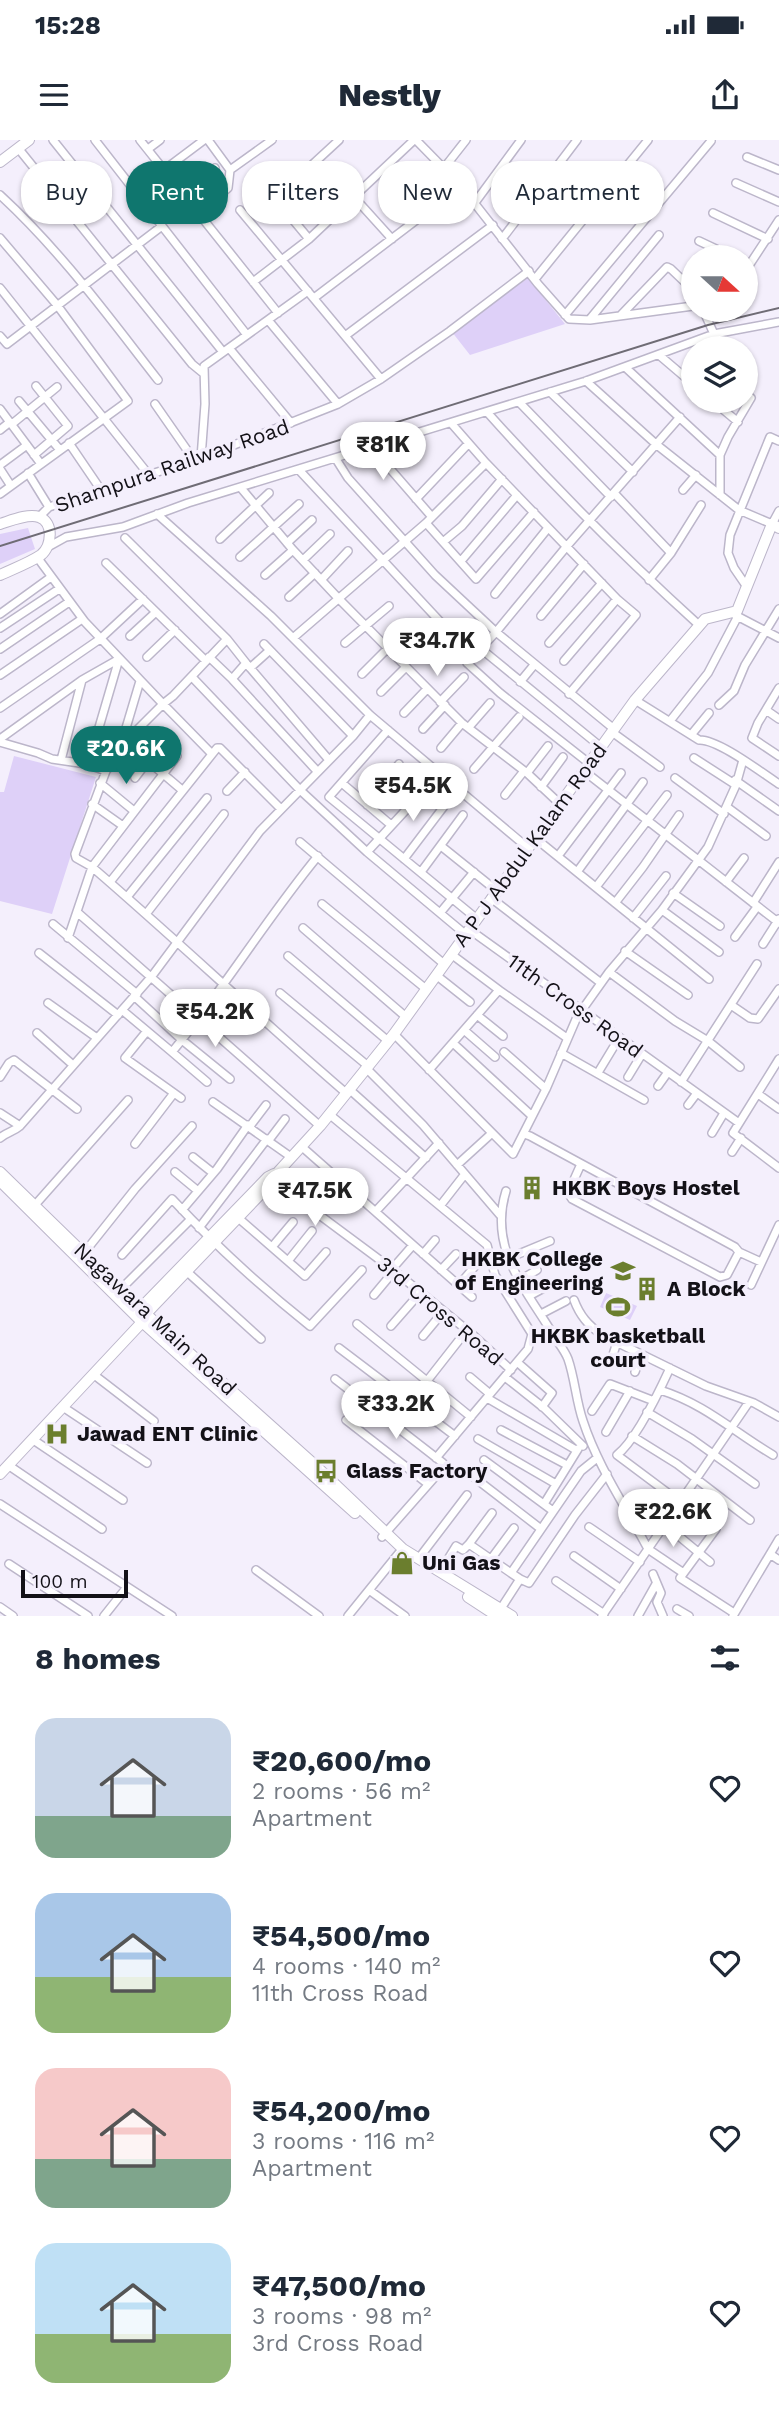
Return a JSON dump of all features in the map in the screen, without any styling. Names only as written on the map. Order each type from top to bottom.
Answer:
[{"type":"street","points":[[0,147],[4,159],[29,140]]},
{"type":"street","points":[[53,140],[137,245],[291,424]]},
{"type":"street","points":[[95,140],[247,335]]},
{"type":"street","points":[[141,140],[157,161]]},
{"type":"street","points":[[148,149],[160,140]]},
{"type":"street","points":[[178,161],[208,142],[220,140]]},
{"type":"street","points":[[230,170],[272,140]]},
{"type":"street","points":[[316,161],[339,140]]},
{"type":"street","points":[[364,188],[415,140],[437,161]]},
{"type":"street","points":[[450,161],[466,140]]},
{"type":"street","points":[[477,200],[521,140]]},
{"type":"street","points":[[502,239],[577,140]]},
{"type":"street","points":[[535,279],[648,140]]},
{"type":"street","points":[[565,315],[711,141]]},
{"type":"street","points":[[208,142],[230,170],[228,189]]},
{"type":"street","points":[[19,148],[111,265],[202,373]]},
{"type":"street","points":[[747,157],[779,170]]},
{"type":"street","points":[[736,183],[779,202]]},
{"type":"street","points":[[0,195],[29,222],[84,285],[158,380]]},
{"type":"street","points":[[477,207],[569,319],[590,320],[681,308]]},
{"type":"street","points":[[364,208],[392,239]]},
{"type":"street","points":[[240,210],[381,379]]},
{"type":"street","points":[[713,213],[768,239]]},
{"type":"street","points":[[758,252],[779,220]]},
{"type":"street","points":[[208,224],[278,313]]},
{"type":"street","points":[[296,224],[309,239]]},
{"type":"street","points":[[253,282],[325,224]]},
{"type":"street","points":[[314,298],[412,224]]},
{"type":"street","points":[[345,336],[493,225]]},
{"type":"street","points":[[0,336],[7,344],[162,226]]},
{"type":"street","points":[[590,320],[659,235]]},
{"type":"street","points":[[0,238],[57,305],[128,401],[0,494]]},
{"type":"street","points":[[699,241],[708,245]]},
{"type":"street","points":[[621,316],[667,267],[681,279]]},
{"type":"street","name":"Shampura Railway Road","points":[[39,517],[49,507],[197,459],[338,404],[381,379],[450,331],[529,271]]},
{"type":"street","points":[[0,288],[149,475]]},
{"type":"street","points":[[197,459],[205,404],[202,373],[204,366],[308,291]]},
{"type":"street","points":[[268,320],[338,404]]},
{"type":"street","points":[[708,322],[714,334]]},
{"type":"street","points":[[710,336],[779,322]]},
{"type":"street","points":[[0,575],[37,557],[66,537],[123,527],[586,382],[681,349]]},
{"type":"street","points":[[659,355],[681,374]]},
{"type":"street","points":[[625,367],[720,455]]},
{"type":"street","points":[[586,382],[657,445],[739,510],[775,526]]},
{"type":"street","points":[[34,455],[70,425],[36,386]]},
{"type":"street","points":[[0,430],[57,387]]},
{"type":"street","points":[[550,393],[633,472]]},
{"type":"street","points":[[19,401],[60,450]]},
{"type":"street","points":[[519,402],[671,553]]},
{"type":"street","points":[[155,404],[197,459]]},
{"type":"street","points":[[0,409],[41,464]]},
{"type":"street","points":[[487,412],[546,478],[649,580],[700,626]]},
{"type":"street","points":[[727,413],[738,422]]},
{"type":"street","points":[[720,495],[720,455],[743,413]]},
{"type":"street","points":[[680,418],[467,663],[646,821],[778,921],[763,944]]},
{"type":"street","points":[[451,423],[548,528],[636,615],[569,694]]},
{"type":"street","points":[[747,587],[728,553],[730,535],[769,437],[779,441]]},
{"type":"street","points":[[69,443],[101,490]]},
{"type":"street","points":[[416,499],[468,444]]},
{"type":"street","points":[[11,486],[0,467],[27,445]]},
{"type":"street","points":[[372,448],[416,499],[443,542],[476,579],[534,512]]},
{"type":"street","points":[[336,459],[348,478],[462,602],[613,731],[660,767]]},
{"type":"street","points":[[293,638],[406,541],[486,463]]},
{"type":"street","points":[[299,470],[472,656]]},
{"type":"street","points":[[28,473],[49,507]]},
{"type":"street","points":[[683,490],[696,475]]},
{"type":"street","points":[[443,542],[467,521],[502,479]]},
{"type":"street","points":[[241,488],[293,550],[442,704],[526,772],[560,804]]},
{"type":"street","points":[[220,538],[269,493]]},
{"type":"street","points":[[461,561],[517,495]]},
{"type":"street","points":[[240,557],[299,504]]},
{"type":"street","points":[[649,580],[671,553],[701,505]]},
{"type":"street","points":[[670,721],[713,665],[775,526],[779,511]]},
{"type":"street","points":[[158,514],[293,638],[370,715],[528,848]]},
{"type":"street","points":[[0,524],[32,516],[39,517],[49,529],[48,547]]},
{"type":"street","points":[[287,542],[312,520]]},
{"type":"street","points":[[0,530],[35,521],[44,531],[44,543],[40,549],[0,568]]},
{"type":"street","points":[[495,594],[548,528]]},
{"type":"street","points":[[303,560],[330,534]]},
{"type":"street","points":[[125,538],[227,639],[330,760]]},
{"type":"street","points":[[265,575],[293,550]]},
{"type":"street","points":[[321,580],[348,551]]},
{"type":"street","points":[[37,557],[82,619],[211,753]]},
{"type":"street","points":[[106,563],[175,630],[232,679],[317,771]]},
{"type":"street","points":[[541,616],[584,564]]},
{"type":"street","points":[[289,597],[315,573]]},
{"type":"street","points":[[0,614],[51,577]]},
{"type":"street","points":[[549,643],[602,583]]},
{"type":"street","points":[[0,628],[59,589]]},
{"type":"street","points":[[0,708],[100,639],[143,599]]},
{"type":"street","points":[[564,661],[617,599]]},
{"type":"street","points":[[0,649],[69,602]]},
{"type":"street","points":[[345,643],[389,606]]},
{"type":"street","points":[[719,705],[733,691],[745,665],[779,609]]},
{"type":"street","points":[[130,636],[156,612]]},
{"type":"street","points":[[735,614],[779,638]]},
{"type":"street","name":"A P J Abdul Kalam Road","points":[[0,1474],[93,1374],[141,1316],[320,1126],[391,1038],[635,700],[705,620],[735,614]]},
{"type":"street","points":[[0,676],[82,619]]},
{"type":"street","points":[[147,657],[175,630]]},
{"type":"street","points":[[362,674],[418,631]]},
{"type":"street","points":[[227,639],[127,743],[106,771],[75,857],[110,882],[259,1018],[426,1158]]},
{"type":"street","points":[[232,679],[267,647],[353,736]]},
{"type":"street","points":[[480,648],[601,747]]},
{"type":"street","points":[[0,741],[82,680],[119,659]]},
{"type":"street","points":[[88,765],[119,659]]},
{"type":"street","points":[[520,682],[534,665]]},
{"type":"street","points":[[381,692],[405,667]]},
{"type":"street","name":"11th Cross Road","points":[[192,677],[300,790],[440,914],[739,1123]]},
{"type":"street","points":[[423,729],[464,677]]},
{"type":"street","points":[[61,760],[82,680]]},
{"type":"street","points":[[140,681],[127,728],[127,743],[182,790]]},
{"type":"street","points":[[779,688],[752,738],[779,756]]},
{"type":"street","points":[[404,713],[427,689]]},
{"type":"street","points":[[635,700],[699,740],[706,740],[743,760],[779,784]]},
{"type":"street","points":[[441,748],[490,703]]},
{"type":"street","points":[[766,710],[779,719]]},
{"type":"street","points":[[691,735],[709,713]]},
{"type":"street","points":[[0,1138],[20,1126],[152,976],[260,831],[353,736],[370,715]]},
{"type":"street","points":[[474,769],[519,717]]},
{"type":"street","points":[[388,730],[329,797],[477,919]]},
{"type":"street","points":[[0,741],[106,771]]},
{"type":"street","points":[[135,778],[162,742]]},
{"type":"street","points":[[505,795],[548,746]]},
{"type":"street","points":[[110,882],[211,753],[220,748],[281,809]]},
{"type":"street","points":[[68,938],[92,867],[177,756]]},
{"type":"street","points":[[541,787],[563,757]]},
{"type":"street","points":[[694,758],[779,810]]},
{"type":"street","points":[[288,956],[429,1070],[513,1154],[581,1010],[625,951],[662,910],[699,861],[726,810],[743,760]]},
{"type":"street","points":[[368,805],[399,764]]},
{"type":"street","points":[[227,791],[246,772]]},
{"type":"street","points":[[367,852],[438,772]]},
{"type":"street","points":[[558,856],[621,773]]},
{"type":"street","points":[[676,778],[766,836]]},
{"type":"street","points":[[577,872],[643,782]]},
{"type":"street","points":[[100,783],[134,811]]},
{"type":"street","points":[[343,784],[391,825]]},
{"type":"street","points":[[596,887],[667,795]]},
{"type":"street","points":[[127,897],[207,798]]},
{"type":"street","points":[[92,804],[123,826]]},
{"type":"street","points":[[404,859],[445,805]]},
{"type":"street","points":[[146,914],[224,814]]},
{"type":"street","points":[[421,872],[463,815]]},
{"type":"street","points":[[615,902],[679,815]]},
{"type":"street","points":[[536,838],[709,979]]},
{"type":"street","points":[[300,842],[444,964]]},
{"type":"street","points":[[441,846],[474,872],[494,895],[601,983]]},
{"type":"street","points":[[172,1052],[318,856]]},
{"type":"street","points":[[726,883],[744,858]]},
{"type":"street","points":[[735,937],[779,862]]},
{"type":"street","points":[[440,914],[474,872]]},
{"type":"street","points":[[634,918],[666,876]]},
{"type":"street","points":[[673,893],[720,926]]},
{"type":"street","points":[[322,904],[426,989]]},
{"type":"street","points":[[662,910],[719,952]]},
{"type":"street","points":[[77,912],[320,1126]]},
{"type":"street","points":[[52,924],[135,995],[182,1040],[230,1079]]},
{"type":"street","points":[[303,928],[406,1017]]},
{"type":"street","points":[[625,951],[688,995]]},
{"type":"street","points":[[39,953],[147,1031],[207,1082]]},
{"type":"street","points":[[451,954],[567,1038]]},
{"type":"street","points":[[681,1082],[757,964]]},
{"type":"street","points":[[609,972],[675,1021],[708,1041],[740,1067]]},
{"type":"street","points":[[436,975],[470,1002]]},
{"type":"street","points":[[731,1005],[751,1018],[758,1019],[779,989]]},
{"type":"street","points":[[429,1070],[499,990]]},
{"type":"street","points":[[280,993],[367,1067],[439,1143],[500,1215]]},
{"type":"street","points":[[48,1003],[97,1038]]},
{"type":"street","points":[[477,1015],[503,1036]]},
{"type":"street","points":[[464,1030],[495,1057]]},
{"type":"street","points":[[135,1144],[178,1096],[125,1058],[147,1031]]},
{"type":"street","points":[[37,1033],[73,1065]]},
{"type":"street","points":[[599,1071],[619,1038]]},
{"type":"street","points":[[453,1042],[532,1116]]},
{"type":"street","points":[[504,1052],[546,1088]]},
{"type":"street","points":[[561,1053],[644,1100]]},
{"type":"street","points":[[628,1077],[642,1054]]},
{"type":"street","points":[[779,1059],[733,1133],[779,1168]]},
{"type":"street","points":[[0,1077],[14,1060],[77,1109]]},
{"type":"street","points":[[659,1086],[668,1072]]},
{"type":"street","points":[[688,1105],[696,1093]]},
{"type":"street","points":[[758,1094],[779,1109]]},
{"type":"street","points":[[36,1205],[128,1100]]},
{"type":"street","points":[[213,1102],[292,1157]]},
{"type":"street","points":[[182,1210],[266,1105]]},
{"type":"street","points":[[0,1113],[20,1126]]},
{"type":"street","points":[[712,1133],[724,1113]]},
{"type":"street","points":[[329,1114],[486,1245],[495,1275],[532,1334],[528,1349],[436,1458]]},
{"type":"street","points":[[199,1228],[285,1119]]},
{"type":"street","points":[[83,1253],[135,1189],[192,1126]]},
{"type":"street","points":[[457,1165],[491,1134]]},
{"type":"street","points":[[524,1134],[761,1262]]},
{"type":"street","points":[[732,1152],[741,1139]]},
{"type":"street","points":[[376,1211],[439,1143]]},
{"type":"street","points":[[301,1146],[472,1297]]},
{"type":"street","points":[[193,1157],[214,1173]]},
{"type":"street","points":[[580,1164],[568,1193],[572,1199],[720,1277],[727,1275],[739,1252]]},
{"type":"street","name":"Nagawara Main Road","points":[[0,1172],[121,1289],[141,1316],[384,1535],[440,1572],[494,1614]]},
{"type":"street","points":[[175,1172],[198,1191]]},
{"type":"street","points":[[440,1206],[465,1174]]},
{"type":"street","name":"3rd Cross Road","points":[[273,1177],[393,1270],[511,1370]]},
{"type":"street","points":[[0,1181],[141,1316]]},
{"type":"street","points":[[506,1191],[500,1215],[503,1243],[520,1280],[567,1357],[582,1420],[583,1446],[567,1465],[544,1504]]},
{"type":"street","points":[[122,1255],[172,1199],[212,1241],[310,1326],[362,1270]]},
{"type":"street","points":[[236,1216],[305,1276],[326,1252]]},
{"type":"street","points":[[121,1289],[191,1219]]},
{"type":"street","points":[[272,1247],[293,1222]]},
{"type":"street","points":[[751,1284],[779,1225]]},
{"type":"street","points":[[288,1261],[312,1231]]},
{"type":"street","points":[[423,1254],[435,1240]]},
{"type":"street","points":[[509,1258],[550,1241]]},
{"type":"street","points":[[374,1295],[413,1245]]},
{"type":"street","points":[[441,1270],[456,1254]]},
{"type":"street","points":[[458,1285],[477,1265]]},
{"type":"street","points":[[185,1270],[261,1339]]},
{"type":"street","points":[[520,1280],[537,1270]]},
{"type":"street","points":[[529,1296],[553,1283]]},
{"type":"street","points":[[391,1325],[420,1293]]},
{"type":"street","points":[[541,1314],[570,1301],[588,1325],[617,1342],[779,1417]]},
{"type":"street","points":[[423,1336],[443,1312]]},
{"type":"street","points":[[357,1324],[471,1417]]},
{"type":"street","points":[[427,1381],[467,1331]]},
{"type":"street","points":[[611,1361],[617,1342]]},
{"type":"street","points":[[339,1348],[455,1436]]},
{"type":"street","points":[[635,1372],[640,1354]]},
{"type":"street","points":[[517,1363],[552,1393],[542,1407]]},
{"type":"street","points":[[670,1368],[654,1401],[624,1449],[617,1455],[716,1529],[680,1578],[734,1615],[779,1539]]},
{"type":"street","points":[[93,1374],[155,1421]]},
{"type":"street","points":[[470,1377],[488,1396],[583,1446]]},
{"type":"street","points":[[505,1377],[597,1458],[648,1549],[682,1572]]},
{"type":"street","points":[[335,1379],[443,1463],[442,1469],[384,1535]]},
{"type":"street","points":[[592,1411],[608,1385],[654,1401]]},
{"type":"street","points":[[660,1390],[685,1398],[773,1455]]},
{"type":"street","points":[[606,1432],[630,1391]]},
{"type":"street","points":[[556,1581],[603,1615],[749,1402]]},
{"type":"street","points":[[63,1407],[147,1463]]},
{"type":"street","points":[[647,1412],[692,1439],[712,1456],[755,1484]]},
{"type":"street","points":[[346,1420],[428,1484]]},
{"type":"street","points":[[501,1430],[567,1465]]},
{"type":"street","points":[[632,1436],[750,1520]]},
{"type":"street","points":[[32,1439],[123,1500]]},
{"type":"street","points":[[478,1439],[556,1485]]},
{"type":"street","points":[[511,1573],[580,1471],[597,1458]]},
{"type":"street","points":[[484,1460],[553,1511]]},
{"type":"street","points":[[8,1465],[102,1529]]},
{"type":"street","points":[[469,1544],[520,1580],[529,1583],[607,1474]]},
{"type":"street","points":[[471,1475],[541,1529]]},
{"type":"street","points":[[419,1558],[467,1495]]},
{"type":"street","points":[[639,1503],[710,1562]]},
{"type":"street","points":[[0,1504],[172,1616]]},
{"type":"street","points":[[440,1572],[456,1546],[463,1550],[492,1513]]},
{"type":"street","points":[[589,1527],[640,1562]]},
{"type":"street","points":[[491,1559],[513,1528]]},
{"type":"street","name":"Nagawara Main Road","points":[[384,1535],[399,1553],[494,1614],[512,1616]]},
{"type":"street","points":[[348,1616],[399,1553]]},
{"type":"street","points":[[769,1554],[779,1560]]},
{"type":"street","points":[[574,1556],[621,1589]]},
{"type":"street","points":[[9,1564],[88,1616]]},
{"type":"street","points":[[256,1570],[319,1616]]},
{"type":"street","points":[[653,1574],[661,1593],[657,1602],[663,1616]]},
{"type":"street","points":[[494,1614],[520,1580]]},
{"type":"street","points":[[638,1616],[656,1584]]},
{"type":"street","points":[[104,1616],[127,1587]]},
{"type":"street","points":[[369,1590],[405,1616]]},
{"type":"street","points":[[0,1607],[13,1616]]},
{"type":"street","points":[[677,1609],[689,1616]]},
{"type":"shaded area","points":[[528,278],[565,324],[470,355],[452,332]]},
{"type":"shaded area","points":[[28,528],[35,549],[0,564],[0,534]]},
{"type":"shaded area","points":[[14,756],[96,777],[52,914],[0,901],[0,792],[4,792]]},
{"type":"shaded area","name":"HKBK basketball court","points":[[606,1293],[637,1306],[630,1320],[600,1307]]},
{"type":"railway","points":[[0,546],[708,325],[779,308]]},
{"type":"place","name":"HKBK Boys Hostel","points":[[532,1188]]},
{"type":"place","name":"HKBK College of Engineering","points":[[623,1271]]},
{"type":"place","name":"A Block","points":[[647,1289]]},
{"type":"place","name":"HKBK basketball court","points":[[618,1307]]},
{"type":"place","name":"Jawad ENT Clinic","points":[[57,1434]]},
{"type":"place","name":"Glass Factory","points":[[326,1471]]},
{"type":"place","name":"Uni Gas","points":[[402,1563]]}]
